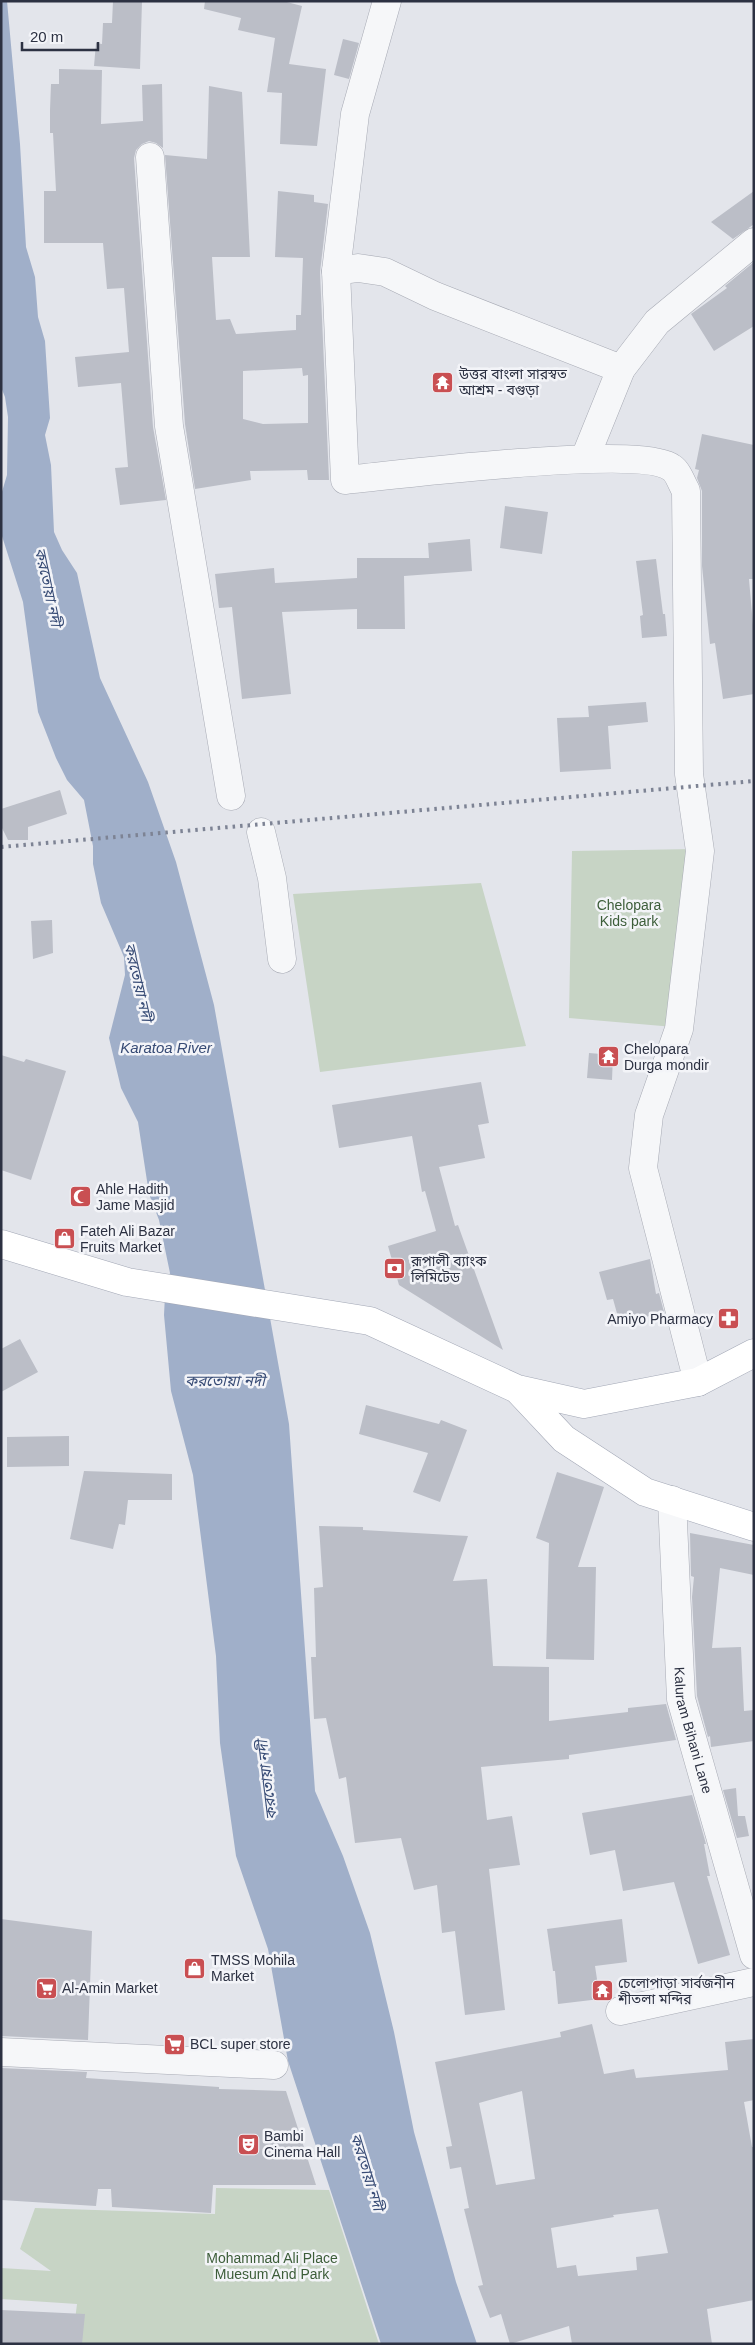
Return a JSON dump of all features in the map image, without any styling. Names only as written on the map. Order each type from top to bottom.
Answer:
[{"type":"main road","points":[[1,1244],[127,1282],[370,1321],[517,1389],[584,1404],[698,1382],[754,1353]]},
{"type":"main road","points":[[517,1389],[564,1439],[645,1492],[754,1527]]},
{"type":"street","points":[[387,1],[355,114],[336,271],[344,480],[585,458],[655,461],[673,468],[686,491],[689,774],[700,851],[679,1029],[649,1115],[643,1168],[698,1382]]},
{"type":"street","points":[[150,157],[169,426],[231,796]]},
{"type":"street","points":[[585,458],[621,369],[657,322],[754,242]]},
{"type":"street","points":[[336,271],[358,268],[385,272],[435,296],[621,369]]},
{"type":"street","points":[[261,832],[272,878],[282,959]]},
{"type":"street","name":"Kaluram Bihani Lane","points":[[672,1500],[681,1699],[754,1955]]},
{"type":"street","points":[[620,2011],[754,1982]]},
{"type":"street","points":[[1,2052],[274,2065]]},
{"type":"green space","name":"Chelopara Kids park","points":[[695,849],[674,1027],[569,1018],[572,851]]},
{"type":"green space","points":[[481,883],[526,1046],[320,1072],[293,894]]},
{"type":"green space","name":"Mohammad Ali Place Muesum And Park","points":[[216,2188],[329,2190],[379,2344],[72,2344],[77,2304],[1,2299],[1,2268],[51,2271],[20,2249],[35,2208],[215,2214]]},
{"type":"water","points":[[1,1],[7,1],[20,144],[26,247],[35,277],[38,317],[45,341],[50,418],[45,435],[51,465],[54,532],[62,550],[77,573],[100,678],[148,782],[176,862],[214,1005],[289,1424],[315,1791],[343,1856],[370,1933],[394,2032],[414,2132],[456,2282],[477,2344],[381,2344],[288,2061],[268,1949],[236,1856],[220,1743],[216,1656],[193,1475],[171,1391],[164,1315],[165,1295],[170,1273],[159,1220],[149,1194],[138,1122],[121,1088],[109,1038],[125,975],[124,957],[101,903],[93,864],[93,846],[84,800],[67,780],[38,712],[23,602],[1,533],[1,495],[7,475],[8,417],[5,397],[1,387]]},
{"type":"building","points":[[113,1],[142,1],[140,69],[94,66],[96,43],[102,44],[103,23],[112,23]]},
{"type":"building","points":[[205,1],[283,1],[302,6],[289,64],[326,69],[317,146],[280,144],[282,93],[267,92],[275,38],[238,30],[241,18],[204,9]]},
{"type":"building","points":[[343,39],[359,43],[349,79],[334,75]]},
{"type":"building","points":[[59,69],[102,70],[101,124],[143,121],[142,85],[162,84],[163,148],[149,141],[142,144],[136,150],[134,158],[153,427],[166,500],[120,505],[115,468],[128,467],[121,383],[78,387],[75,357],[129,352],[124,288],[107,289],[103,243],[44,243],[44,191],[56,191],[53,133],[50,133],[50,110],[51,84],[59,84]]},
{"type":"building","points":[[209,86],[242,92],[250,257],[212,257],[216,320],[230,319],[236,334],[296,330],[296,315],[301,315],[303,258],[275,257],[278,191],[314,195],[314,202],[328,204],[320,272],[329,480],[308,480],[307,470],[250,471],[251,480],[195,489],[185,424],[165,155],[207,159]],"holes":[[[302,368],[303,376],[308,375],[308,423],[263,424],[243,419],[243,371]]]},
{"type":"building","points":[[754,191],[754,224],[750,227],[733,239],[711,222]]},
{"type":"building","points":[[754,262],[754,326],[714,351],[691,314],[727,288],[725,286]]},
{"type":"building","points":[[702,434],[754,445],[754,579],[749,579],[754,637],[754,694],[723,699],[715,643],[710,644],[702,566],[702,491],[697,478],[699,470],[695,469]]},
{"type":"building","points":[[505,506],[548,512],[542,554],[500,548]]},
{"type":"building","points":[[470,539],[472,571],[404,576],[405,629],[357,629],[357,609],[282,612],[291,694],[242,699],[232,607],[219,608],[215,574],[274,568],[275,583],[357,578],[357,558],[429,558],[428,543]]},
{"type":"building","points":[[656,559],[667,636],[642,638],[640,616],[643,615],[636,561]]},
{"type":"building","points":[[646,702],[648,722],[608,726],[611,769],[560,772],[557,718],[589,717],[588,706]]},
{"type":"building","points":[[60,790],[67,814],[28,827],[28,840],[8,840],[1,826],[1,809]]},
{"type":"building","points":[[52,920],[53,953],[33,959],[31,921]]},
{"type":"building","points":[[589,1053],[613,1055],[612,1080],[587,1078]]},
{"type":"building","points":[[1,1055],[24,1062],[26,1059],[66,1071],[31,1180],[1,1170]]},
{"type":"building","points":[[481,1082],[489,1123],[478,1125],[485,1158],[439,1167],[455,1226],[458,1225],[503,1350],[399,1285],[388,1246],[436,1231],[425,1191],[422,1192],[412,1136],[339,1148],[332,1105]]},
{"type":"building","points":[[650,1259],[656,1294],[659,1293],[664,1312],[620,1324],[613,1299],[607,1300],[599,1272]]},
{"type":"building","points":[[20,1339],[38,1372],[1,1392],[1,1349]]},
{"type":"building","points":[[366,1405],[439,1424],[441,1420],[467,1430],[440,1502],[413,1492],[428,1453],[359,1434]]},
{"type":"building","points":[[69,1436],[69,1466],[7,1467],[7,1437]]},
{"type":"building","points":[[84,1471],[172,1474],[172,1500],[128,1500],[125,1525],[119,1524],[113,1549],[70,1539]]},
{"type":"building","points":[[557,1472],[604,1487],[578,1567],[596,1567],[594,1660],[546,1659],[549,1543],[536,1538]]},
{"type":"building","points":[[319,1526],[363,1527],[363,1530],[468,1536],[453,1581],[487,1579],[493,1666],[549,1667],[549,1721],[628,1712],[628,1708],[666,1704],[676,1740],[569,1755],[569,1759],[481,1767],[487,1820],[512,1816],[520,1865],[489,1869],[505,2010],[465,2015],[455,1931],[442,1933],[437,1885],[414,1890],[401,1838],[355,1843],[346,1777],[339,1779],[326,1718],[314,1719],[311,1657],[316,1657],[314,1588],[323,1587]]},
{"type":"building","points":[[690,1533],[754,1545],[754,1575],[720,1568],[712,1648],[741,1647],[744,1711],[754,1710],[754,1741],[711,1747],[710,1736],[708,1737],[697,1696],[692,1597],[694,1577],[691,1576]]},
{"type":"building","points":[[736,1788],[738,1816],[745,1816],[749,1836],[737,1838],[723,1790]]},
{"type":"building","points":[[692,1795],[706,1844],[704,1844],[710,1876],[707,1876],[730,1955],[698,1964],[674,1882],[623,1891],[615,1850],[590,1855],[582,1813]]},
{"type":"building","name":"Al-Amin Market","points":[[1,1919],[92,1931],[88,2040],[1,2036]]},
{"type":"building","points":[[622,1919],[627,1962],[595,1966],[600,1999],[558,2004],[555,1971],[553,1971],[547,1929]]},
{"type":"building","points":[[592,2024],[604,2074],[634,2069],[636,2078],[728,2070],[725,2042],[754,2039],[754,2100],[744,2102],[752,2147],[754,2147],[754,2300],[707,2309],[712,2344],[572,2344],[569,2326],[510,2344],[501,2314],[490,2318],[478,2286],[483,2285],[464,2209],[469,2208],[461,2167],[450,2169],[446,2147],[452,2146],[435,2062],[561,2037],[560,2032]],"holes":[[[522,2091],[535,2179],[496,2185],[479,2103]],[[658,2209],[668,2253],[636,2257],[637,2270],[578,2276],[576,2265],[557,2268],[551,2228],[614,2217],[613,2215]]]},
{"type":"building","points":[[1,2068],[87,2072],[86,2078],[219,2087],[219,2089],[286,2091],[316,2185],[213,2185],[211,2213],[112,2207],[111,2189],[98,2189],[96,2206],[1,2200]]},
{"type":"building","points":[[1,2310],[85,2314],[82,2344],[1,2344]]},
{"type":"railway","points":[[1,847],[754,781]]},
{"type":"place","name":"উত্তর বাংলা সারস্বত আশ্রম - বগুড়া","points":[[443,382]]},
{"type":"place","name":"Chelopara Durga mondir","points":[[608,1057]]},
{"type":"place","name":"Ahle Hadith Jame Masjid","points":[[80,1197]]},
{"type":"place","name":"Fateh Ali Bazar Fruits Market","points":[[64,1239]]},
{"type":"place","name":"রূপালী ব্যাংক লিমিটেড","points":[[395,1269]]},
{"type":"place","name":"Amiyo Pharmacy","points":[[729,1319]]},
{"type":"place","name":"TMSS Mohila Market","points":[[195,1968]]},
{"type":"place","name":"Al-Amin Market","points":[[46,1988]]},
{"type":"place","name":"চেলোপাড়া সার্বজনীন শীতলা মন্দির","points":[[602,1991]]},
{"type":"place","name":"BCL super store","points":[[174,2044]]},
{"type":"place","name":"Bambi Cinema Hall","points":[[248,2144]]},
{"type":"water label","name":"করতোয়া নদী","points":[[48,587]]},
{"type":"water label","name":"করতোয়া নদী","points":[[138,982]]},
{"type":"water label","name":"Karatoa River","points":[[166,1048]]},
{"type":"water label","name":"করতোয়া নদী","points":[[225,1381]]},
{"type":"water label","name":"করতোয়া নদী","points":[[267,1780]]},
{"type":"water label","name":"করতোয়া নদী","points":[[367,2172]]}]
